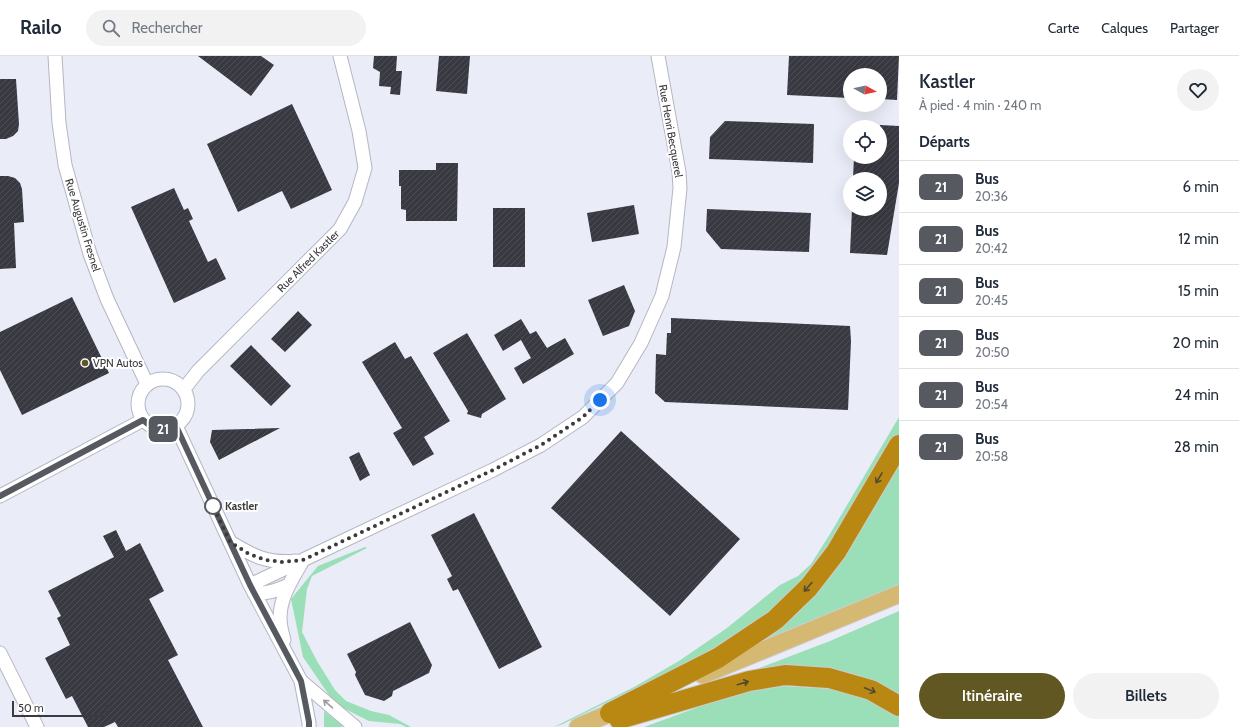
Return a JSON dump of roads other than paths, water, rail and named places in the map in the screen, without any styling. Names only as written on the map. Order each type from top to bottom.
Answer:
[{"type":"highway","points":[[606,720],[718,658],[776,620],[809,587],[836,552],[899,445]]},
{"type":"highway","points":[[606,720],[749,681],[785,676],[829,678],[871,690],[899,706]]},
{"type":"main road","points":[[606,720],[899,594]]},
{"type":"main road","points":[[578,727],[606,720],[899,604]]},
{"type":"street","name":"Rue Augustin Fresnel","points":[[55,56],[65,165],[90,254],[107,299],[147,384]]},
{"type":"street","name":"Rue Alfred Kastler","points":[[184,389],[198,371],[340,229],[355,202],[365,168],[359,131],[340,56]]},
{"type":"street","name":"Rue Henri Becquerel","points":[[252,589],[303,560],[493,470],[541,445],[583,417],[617,383],[641,342],[662,296],[674,247],[680,188],[679,172],[658,56]]},
{"type":"street","points":[[163,378],[171,380],[184,389],[188,399],[188,410],[184,419],[176,426],[167,429],[158,429],[150,426],[143,420],[138,411],[138,401],[141,392],[147,384],[163,378]]},
{"type":"street","points":[[0,496],[143,420]]},
{"type":"street","points":[[176,426],[252,589],[301,681],[309,727]]},
{"type":"street","name":"Rue Henri Becquerel","points":[[230,542],[249,554],[266,560],[282,562],[303,560]]},
{"type":"street","points":[[287,656],[280,620],[281,602],[303,560]]},
{"type":"street","points":[[252,589],[262,594],[273,592],[289,585]]},
{"type":"street","points":[[0,653],[37,727]]},
{"type":"street","points":[[301,681],[354,727]]},
{"type":"place","name":"VPN Autos","points":[[85,363]]},
{"type":"place","name":"Kastler","points":[[213,506]]}]
